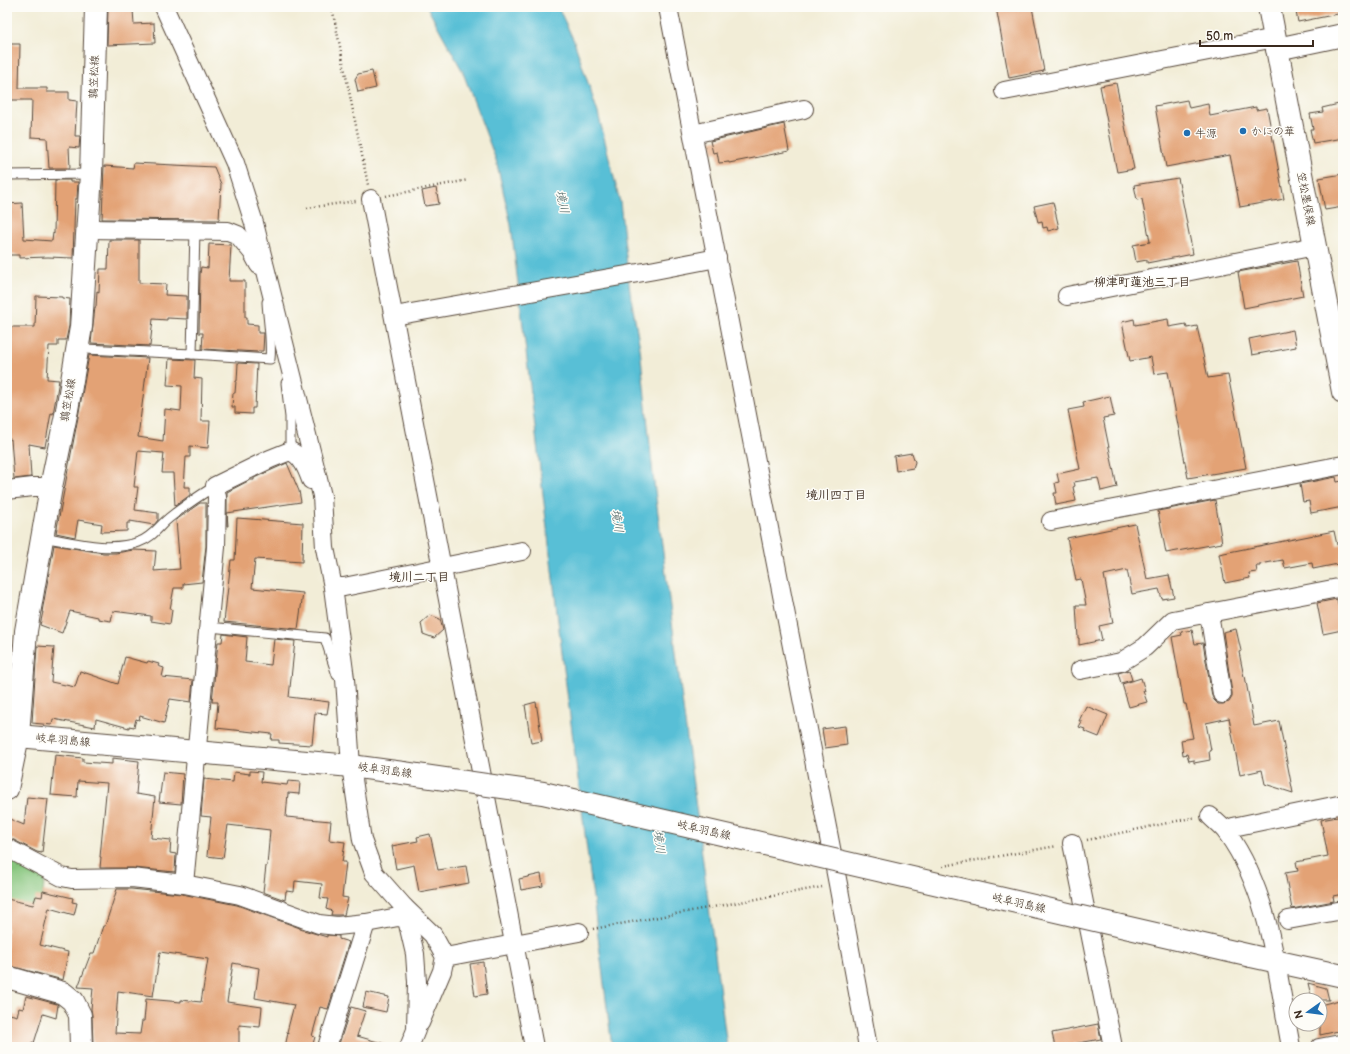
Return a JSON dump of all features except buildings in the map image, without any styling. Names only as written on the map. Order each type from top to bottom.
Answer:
[{"type":"main road","name":"鶉笠松線","points":[[7,789],[12,735],[26,631],[81,327],[91,174],[96,7]]},
{"type":"main road","name":"笠松墨俣線","points":[[1268,7],[1343,392]]},
{"type":"main road","points":[[1276,44],[1343,35]]},
{"type":"main road","name":"岐阜羽島線","points":[[12,735],[352,766],[543,793],[1275,962],[1343,976]]},
{"type":"main road","points":[[7,977],[64,993],[73,1001],[80,1015],[82,1047]]},
{"type":"street","points":[[164,7],[235,163],[254,223],[322,496],[325,548],[333,587],[345,679],[352,766],[362,840],[374,873],[406,913],[433,935],[445,957],[442,971],[422,1019],[416,1039],[409,1047]]},
{"type":"street","points":[[668,7],[838,884],[868,1047]]},
{"type":"street","points":[[1004,90],[1276,44]]},
{"type":"street","points":[[693,134],[804,109]]},
{"type":"street","points":[[371,199],[534,1047]]},
{"type":"street","points":[[88,228],[228,231],[238,235],[252,252],[268,281]]},
{"type":"street","points":[[1067,296],[1315,246]]},
{"type":"street","points":[[394,316],[717,258]]},
{"type":"street","points":[[184,884],[216,547],[215,486],[270,459],[290,451],[296,454],[303,463],[316,493],[322,496]]},
{"type":"street","points":[[1051,521],[1343,465]]},
{"type":"street","points":[[7,490],[33,487],[51,487]]},
{"type":"street","points":[[333,587],[344,587],[522,551]]},
{"type":"street","points":[[1080,670],[1121,662],[1145,648],[1173,620],[1343,587]]},
{"type":"street","points":[[1209,613],[1222,694]]},
{"type":"street","points":[[1227,832],[1233,827],[1343,804]]},
{"type":"street","points":[[1210,816],[1227,832],[1247,866],[1262,906],[1271,940],[1291,1047]]},
{"type":"street","points":[[1072,843],[1113,1047]]},
{"type":"street","points":[[7,848],[62,877],[132,878],[184,884],[240,895],[319,924],[337,926],[366,923],[398,917],[406,913]]},
{"type":"street","points":[[1288,920],[1343,910]]},
{"type":"street","points":[[406,913],[415,954],[417,982],[416,1039]]},
{"type":"street","points":[[328,1047],[366,923]]},
{"type":"street","points":[[445,957],[579,932]]},
{"type":"lane","points":[[7,175],[91,174]]},
{"type":"lane","points":[[192,354],[195,230]]},
{"type":"lane","points":[[78,346],[85,349],[270,359],[271,345],[266,296],[268,281]]},
{"type":"lane","points":[[290,369],[284,369],[290,418],[290,451]]},
{"type":"lane","points":[[42,537],[96,546],[119,546],[140,542],[156,532],[168,518],[215,486]]},
{"type":"lane","points":[[209,628],[325,638],[338,677],[345,679]]},
{"type":"lane","points":[[1317,1044],[1343,1039]]},
{"type":"path","points":[[332,7],[371,199]]},
{"type":"path","points":[[307,208],[371,199],[468,180]]},
{"type":"path","points":[[940,866],[1072,843],[1202,816],[1210,816]]},
{"type":"path","points":[[579,932],[838,884]]},
{"type":"green space","points":[[7,857],[45,875],[41,911],[7,902]]},
{"type":"water","name":"境川","points":[[427,7],[558,7],[574,41],[598,113],[620,202],[630,292],[640,348],[653,475],[727,1047],[612,1047],[559,629],[511,225],[496,160],[462,70]]},
{"type":"place","name":"かにの華","points":[[1243,131]]},
{"type":"place","name":"牛源","points":[[1187,133]]},
{"type":"district","name":"柳津町蓮池三丁目","points":[[1142,282]]},
{"type":"district","name":"境川四丁目","points":[[836,495]]},
{"type":"district","name":"境川二丁目","points":[[419,577]]}]
